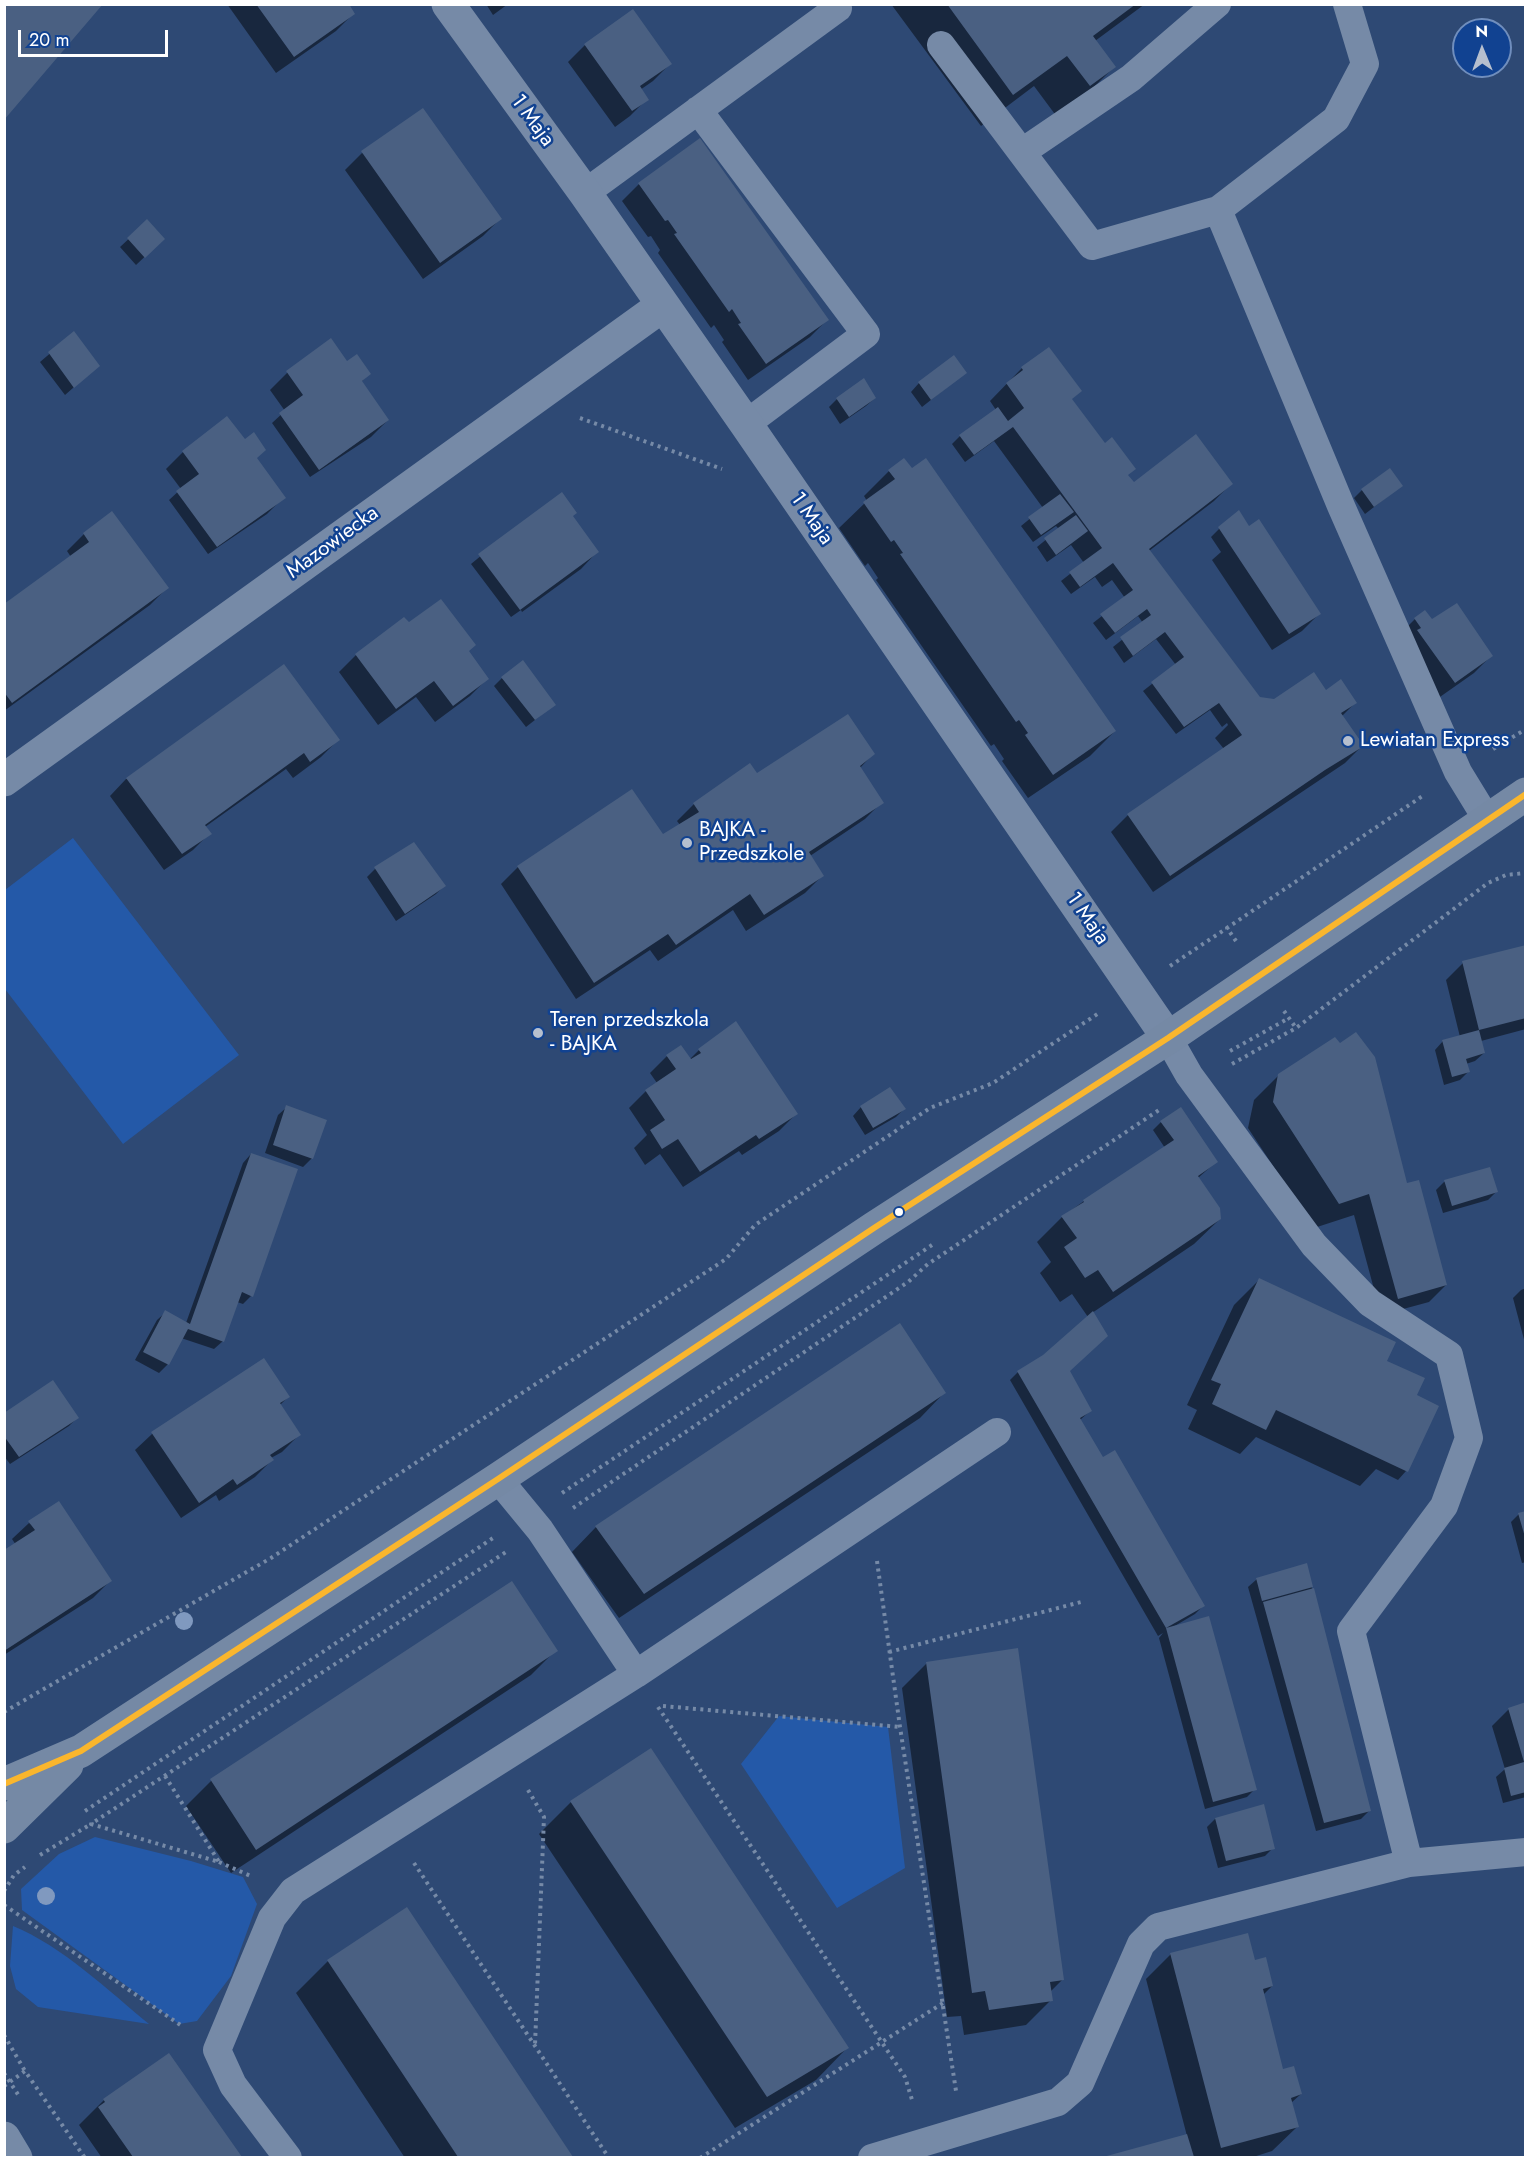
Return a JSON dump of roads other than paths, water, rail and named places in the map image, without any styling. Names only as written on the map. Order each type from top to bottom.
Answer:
[{"type":"main road","points":[[4,1784],[81,1751],[498,1479],[874,1228],[1168,1038],[1526,795]]},
{"type":"main road","points":[[4,1827],[81,1751]]},
{"type":"street","name":"1 Maja","points":[[448,4],[746,424],[1168,1038]]},
{"type":"street","name":"Mazowiecka","points":[[4,780],[662,306]]},
{"type":"street","points":[[4,2138],[16,2157]]},
{"type":"lane","points":[[1022,152],[1131,78],[1217,4]]},
{"type":"lane","points":[[941,45],[1092,246],[1218,210],[1336,119],[1365,64],[1347,4]]},
{"type":"lane","points":[[585,194],[838,8]]},
{"type":"lane","points":[[698,110],[866,334],[746,424]]},
{"type":"lane","points":[[1218,210],[1341,506],[1458,772],[1488,820]]},
{"type":"lane","points":[[1168,1038],[1193,1079],[1314,1245],[1370,1303],[1449,1356],[1469,1438],[1444,1506],[1351,1631],[1409,1863]]},
{"type":"lane","points":[[288,2157],[233,2085],[217,2050],[272,1918],[293,1891],[636,1674],[997,1432]]},
{"type":"lane","points":[[498,1479],[534,1523],[636,1674]]},
{"type":"lane","points":[[872,2157],[1058,2102],[1080,2083],[1141,1944],[1158,1927],[1409,1863],[1526,1852]]},
{"type":"place","name":"Lewiatan Express","points":[[1348,741]]},
{"type":"place","name":"BAJKA - Przedszkole","points":[[687,843]]},
{"type":"place","name":"Teren przedszkola - BAJKA","points":[[538,1033]]}]
